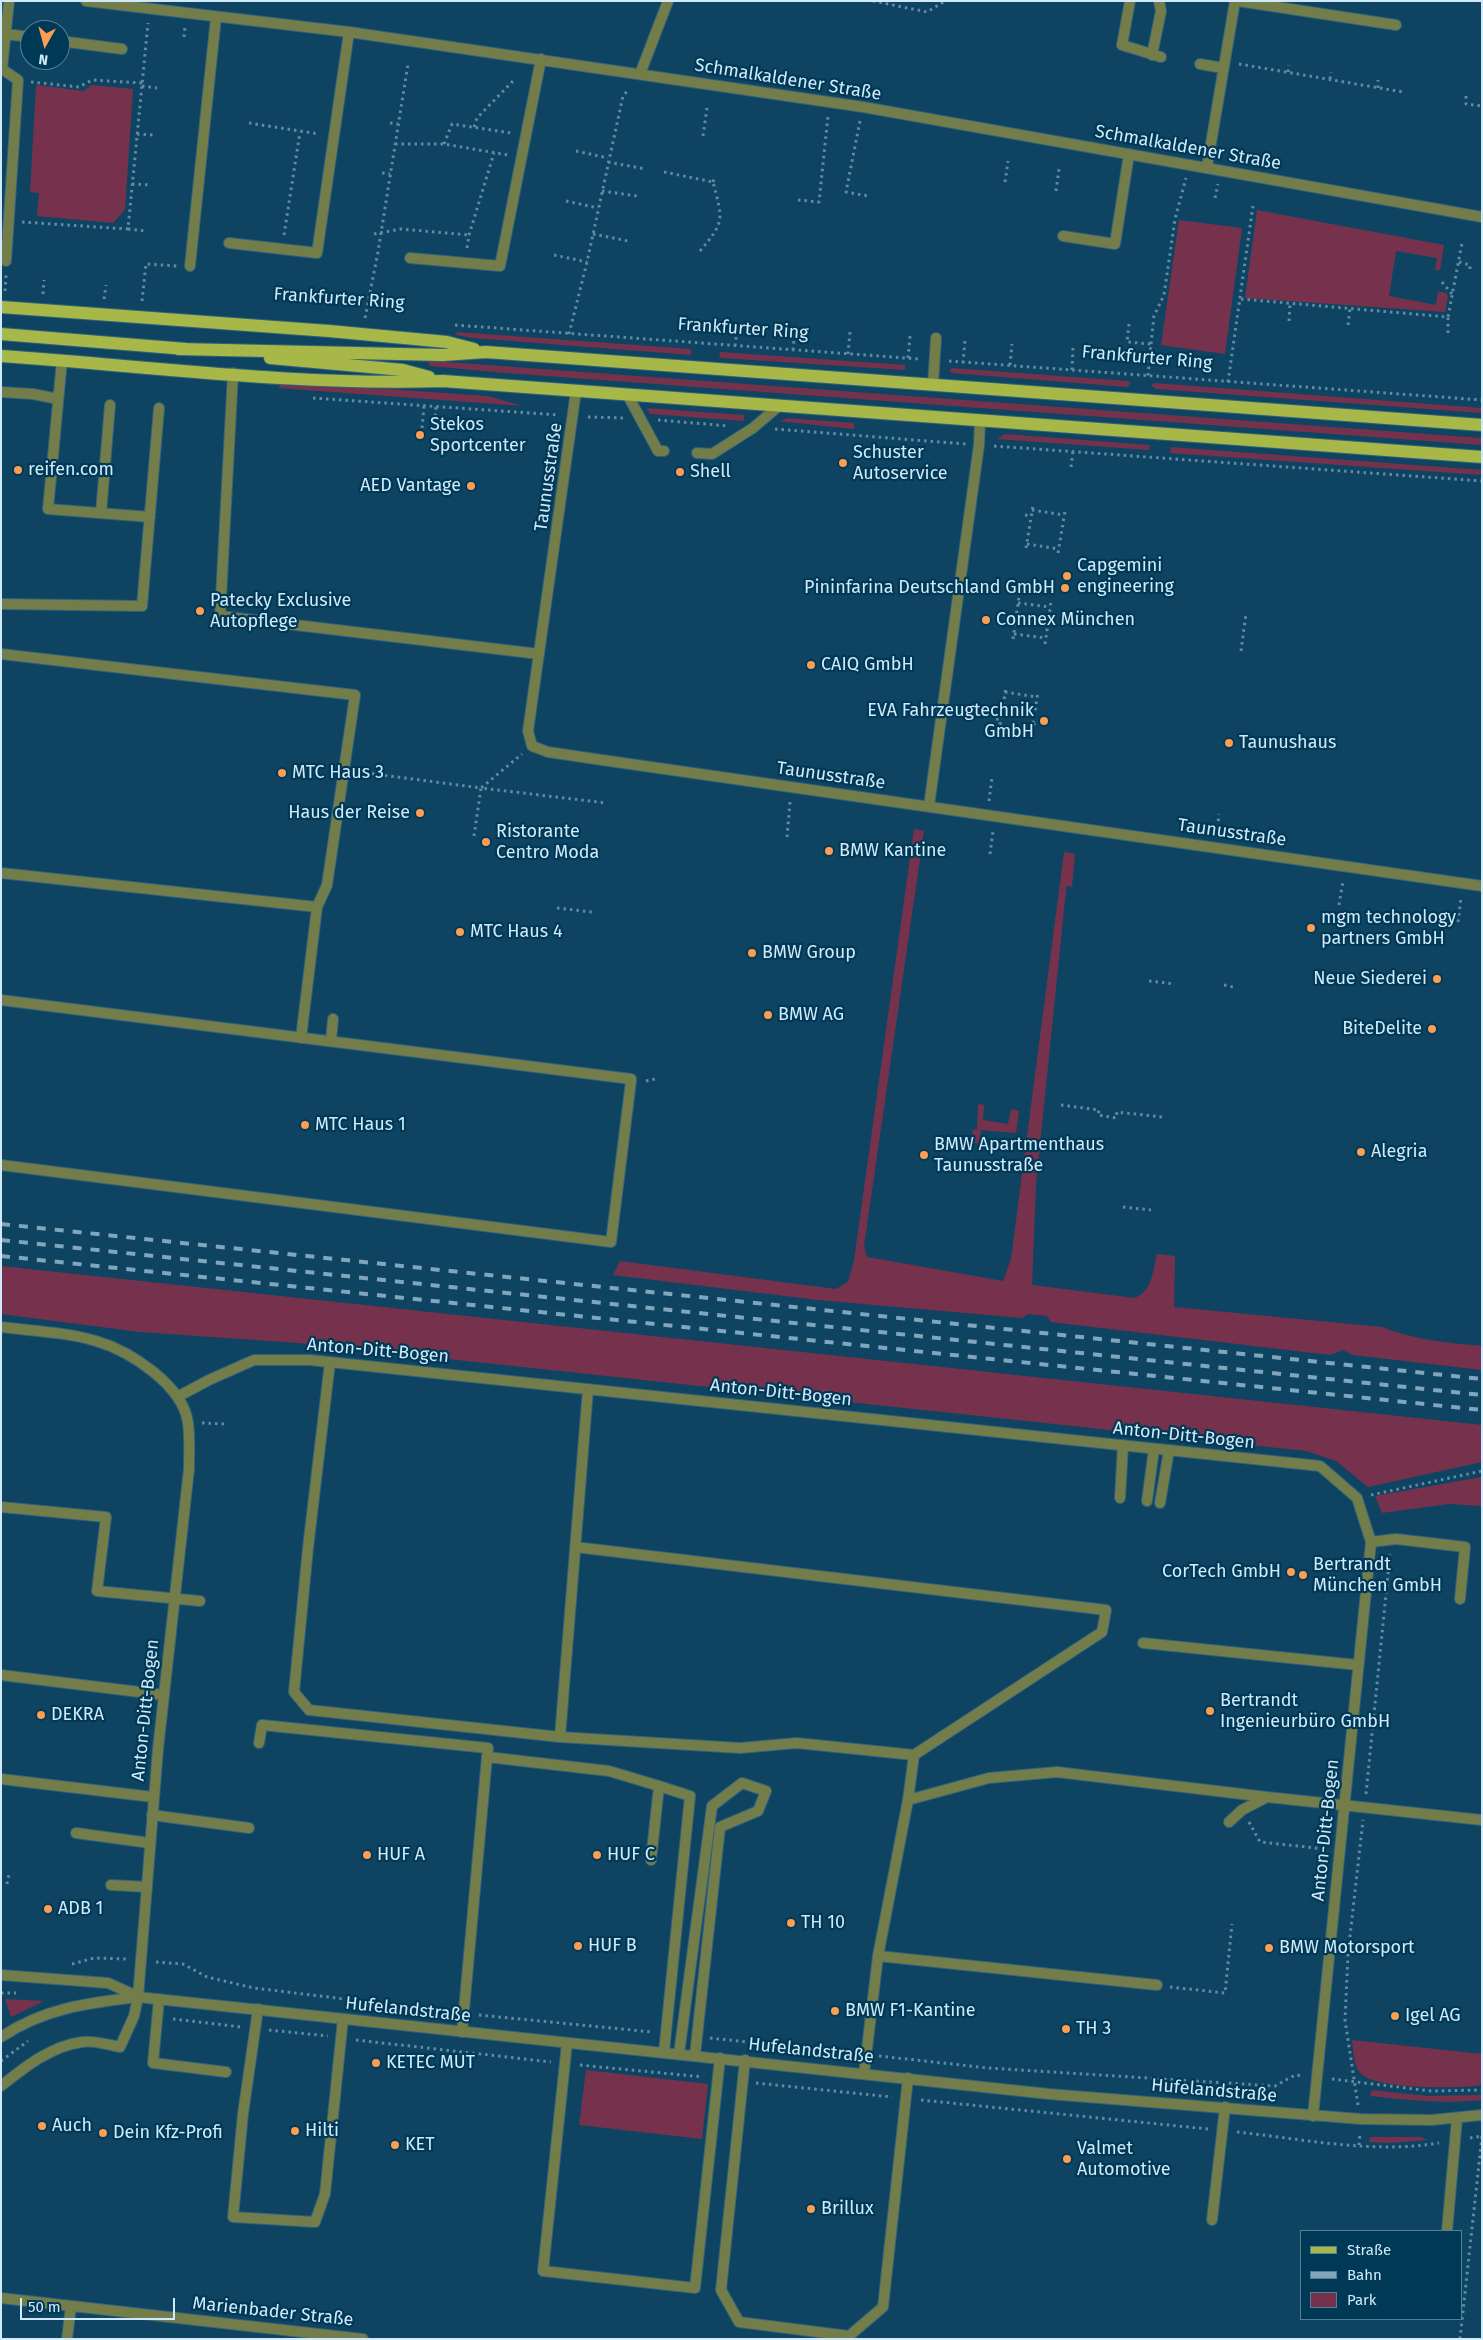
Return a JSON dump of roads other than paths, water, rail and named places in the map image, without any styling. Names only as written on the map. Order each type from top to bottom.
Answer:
[{"type":"main road","name":"Frankfurter Ring","points":[[1,307],[417,339],[447,342],[486,352]]},
{"type":"main road","name":"Frankfurter Ring","points":[[1,334],[402,370],[443,381]]},
{"type":"main road","name":"Frankfurter Ring","points":[[178,349],[443,355],[486,352],[1482,425]]},
{"type":"main road","name":"Frankfurter Ring","points":[[1,356],[233,374],[395,382],[443,381],[1482,457]]},
{"type":"street","points":[[6,262],[18,80],[2,69],[9,1]]},
{"type":"street","name":"Schmalkaldener Straße","points":[[86,1],[149,10],[162,6],[216,17],[349,32],[863,107],[1482,217]]},
{"type":"street","points":[[640,74],[668,1]]},
{"type":"street","points":[[1130,1],[1122,45],[1157,56],[1161,11],[1159,1]]},
{"type":"street","points":[[1206,167],[1223,64],[1237,1],[1396,25]]},
{"type":"street","points":[[185,266],[216,17]]},
{"type":"street","points":[[229,243],[317,253],[349,32]]},
{"type":"street","points":[[5,34],[20,36]]},
{"type":"street","points":[[70,42],[122,49]]},
{"type":"street","points":[[410,258],[500,266],[540,59]]},
{"type":"street","points":[[1200,64],[1223,64]]},
{"type":"street","points":[[1063,236],[1115,244],[1129,154]]},
{"type":"street","points":[[933,385],[936,338]]},
{"type":"street","points":[[62,360],[48,510],[150,517]]},
{"type":"street","points":[[233,374],[220,616],[539,654]]},
{"type":"street","name":"Taunusstraße","points":[[576,391],[528,731],[532,746],[548,752],[1482,886]]},
{"type":"street","points":[[1,392],[33,394],[58,399]]},
{"type":"street","points":[[627,394],[658,451],[664,451]]},
{"type":"street","points":[[697,453],[712,454],[753,428],[780,405]]},
{"type":"street","points":[[101,513],[110,406]]},
{"type":"street","points":[[1,604],[142,606],[159,408]]},
{"type":"street","points":[[929,806],[979,445],[980,420]]},
{"type":"street","points":[[1,654],[354,695],[345,770],[327,884],[317,907],[301,1038]]},
{"type":"street","points":[[1,873],[317,907]]},
{"type":"street","points":[[1,1000],[631,1079],[611,1242],[1,1166]]},
{"type":"street","points":[[331,1041],[333,1019]]},
{"type":"street","points":[[1,1328],[96,1341],[133,1358],[160,1378],[178,1396]]},
{"type":"street","name":"Anton-Ditt-Bogen","points":[[1,2086],[22,2069],[52,2051],[83,2042],[120,2047],[134,2016],[138,1997],[152,1815],[164,1695],[189,1469],[188,1422],[178,1396],[254,1360],[310,1360],[1320,1466],[1357,1498],[1371,1542],[1314,2116]]},
{"type":"street","points":[[330,1362],[308,1548],[294,1692],[309,1710],[560,1737],[740,1748],[797,1743],[914,1756],[1102,1632],[1106,1610],[575,1547]]},
{"type":"street","points":[[560,1737],[588,1389]]},
{"type":"street","points":[[1120,1498],[1123,1446]]},
{"type":"street","points":[[1147,1502],[1154,1449]]},
{"type":"street","points":[[1160,1503],[1169,1450]]},
{"type":"street","points":[[1,1507],[106,1517],[98,1591],[200,1601]]},
{"type":"street","points":[[1371,1542],[1392,1540],[1465,1547],[1460,1599]]},
{"type":"street","points":[[1143,1643],[1358,1665]]},
{"type":"street","points":[[1,1675],[164,1695]]},
{"type":"street","points":[[259,1743],[262,1725],[488,1748],[462,2032]]},
{"type":"street","points":[[864,2074],[878,1956],[908,1800],[914,1756]]},
{"type":"street","points":[[487,1757],[609,1771],[690,1796],[664,2052]]},
{"type":"street","points":[[908,1800],[989,1778],[1057,1772],[1482,1820]]},
{"type":"street","points":[[1,1779],[154,1797]]},
{"type":"street","points":[[679,2054],[712,1806],[742,1783],[766,1791],[758,1810],[720,1827],[695,2055]]},
{"type":"street","points":[[651,1860],[659,1786]]},
{"type":"street","points":[[1230,1822],[1242,1810],[1267,1797]]},
{"type":"street","points":[[152,1815],[249,1828]]},
{"type":"street","points":[[76,1833],[150,1843]]},
{"type":"street","points":[[111,1885],[147,1887]]},
{"type":"street","points":[[878,1956],[1157,1985]]},
{"type":"street","name":"Hufelandstraße","points":[[1,1975],[108,1983],[138,1997]]},
{"type":"street","name":"Hufelandstraße","points":[[1,2037],[20,2024],[60,2009],[138,1997],[745,2060],[1049,2094],[1225,2107],[1314,2116],[1400,2121],[1482,2115]]},
{"type":"street","points":[[159,1999],[153,2063],[226,2072]]},
{"type":"street","points":[[258,2009],[254,2028],[233,2217],[315,2222],[326,2194],[343,2019]]},
{"type":"street","points":[[567,2043],[543,2271],[695,2288],[720,2058]]},
{"type":"street","points":[[745,2060],[721,2290],[739,2322],[849,2336],[883,2308],[908,2078]]},
{"type":"street","points":[[1212,2220],[1225,2107]]},
{"type":"street","points":[[1447,2230],[1457,2140],[1457,2118]]},
{"type":"street","name":"Marienbader Straße","points":[[1,2298],[363,2339]]},
{"type":"street","points":[[67,2339],[71,2306]]},
{"type":"railway","points":[[1,1224],[1482,1379]]},
{"type":"railway","points":[[1,1240],[1482,1395]]},
{"type":"railway","points":[[1,1256],[1482,1410]]},
{"type":"place","name":"Stekos Sportcenter","points":[[420,435]]},
{"type":"place","name":"Schuster Autoservice","points":[[843,463]]},
{"type":"place","name":"reifen.com","points":[[18,470]]},
{"type":"place","name":"Shell","points":[[680,472]]},
{"type":"place","name":"AED Vantage","points":[[471,486]]},
{"type":"place","name":"Capgemini engineering","points":[[1067,576]]},
{"type":"place","name":"Pininfarina Deutschland GmbH","points":[[1065,588]]},
{"type":"place","name":"Patecky Exclusive Autopflege","points":[[200,611]]},
{"type":"place","name":"Connex München","points":[[986,620]]},
{"type":"place","name":"CAIQ GmbH","points":[[811,665]]},
{"type":"place","name":"EVA Fahrzeugtechnik GmbH","points":[[1044,721]]},
{"type":"place","name":"Taunushaus","points":[[1229,743]]},
{"type":"place","name":"MTC Haus 3","points":[[282,773]]},
{"type":"place","name":"Haus der Reise","points":[[420,813]]},
{"type":"place","name":"Ristorante Centro Moda","points":[[486,842]]},
{"type":"place","name":"BMW Kantine","points":[[829,851]]},
{"type":"place","name":"mgm technology partners GmbH","points":[[1311,928]]},
{"type":"place","name":"MTC Haus 4","points":[[460,932]]},
{"type":"place","name":"BMW Group","points":[[752,953]]},
{"type":"place","name":"Neue Siederei","points":[[1437,979]]},
{"type":"place","name":"BMW AG","points":[[768,1015]]},
{"type":"place","name":"BiteDelite","points":[[1432,1029]]},
{"type":"place","name":"MTC Haus 1","points":[[305,1125]]},
{"type":"place","name":"Alegria","points":[[1361,1152]]},
{"type":"place","name":"BMW Apartmenthaus Taunusstraße","points":[[924,1155]]},
{"type":"place","name":"CorTech GmbH","points":[[1291,1572]]},
{"type":"place","name":"Bertrandt München GmbH","points":[[1303,1575]]},
{"type":"place","name":"Bertrandt Ingenieurbüro GmbH","points":[[1210,1711]]},
{"type":"place","name":"DEKRA","points":[[41,1715]]},
{"type":"place","name":"HUF A","points":[[367,1855]]},
{"type":"place","name":"HUF C","points":[[597,1855]]},
{"type":"place","name":"ADB 1","points":[[48,1909]]},
{"type":"place","name":"TH 10","points":[[791,1923]]},
{"type":"place","name":"HUF B","points":[[578,1946]]},
{"type":"place","name":"BMW Motorsport","points":[[1269,1948]]},
{"type":"place","name":"BMW F1-Kantine","points":[[835,2011]]},
{"type":"place","name":"Igel AG","points":[[1395,2016]]},
{"type":"place","name":"TH 3","points":[[1066,2029]]},
{"type":"place","name":"KETEC MUT","points":[[376,2063]]},
{"type":"place","name":"Auch","points":[[42,2126]]},
{"type":"place","name":"Hilti","points":[[295,2131]]},
{"type":"place","name":"Dein Kfz-Profi","points":[[103,2133]]},
{"type":"place","name":"KET","points":[[395,2145]]},
{"type":"place","name":"Valmet Automotive","points":[[1067,2159]]},
{"type":"place","name":"Brillux","points":[[811,2209]]}]
